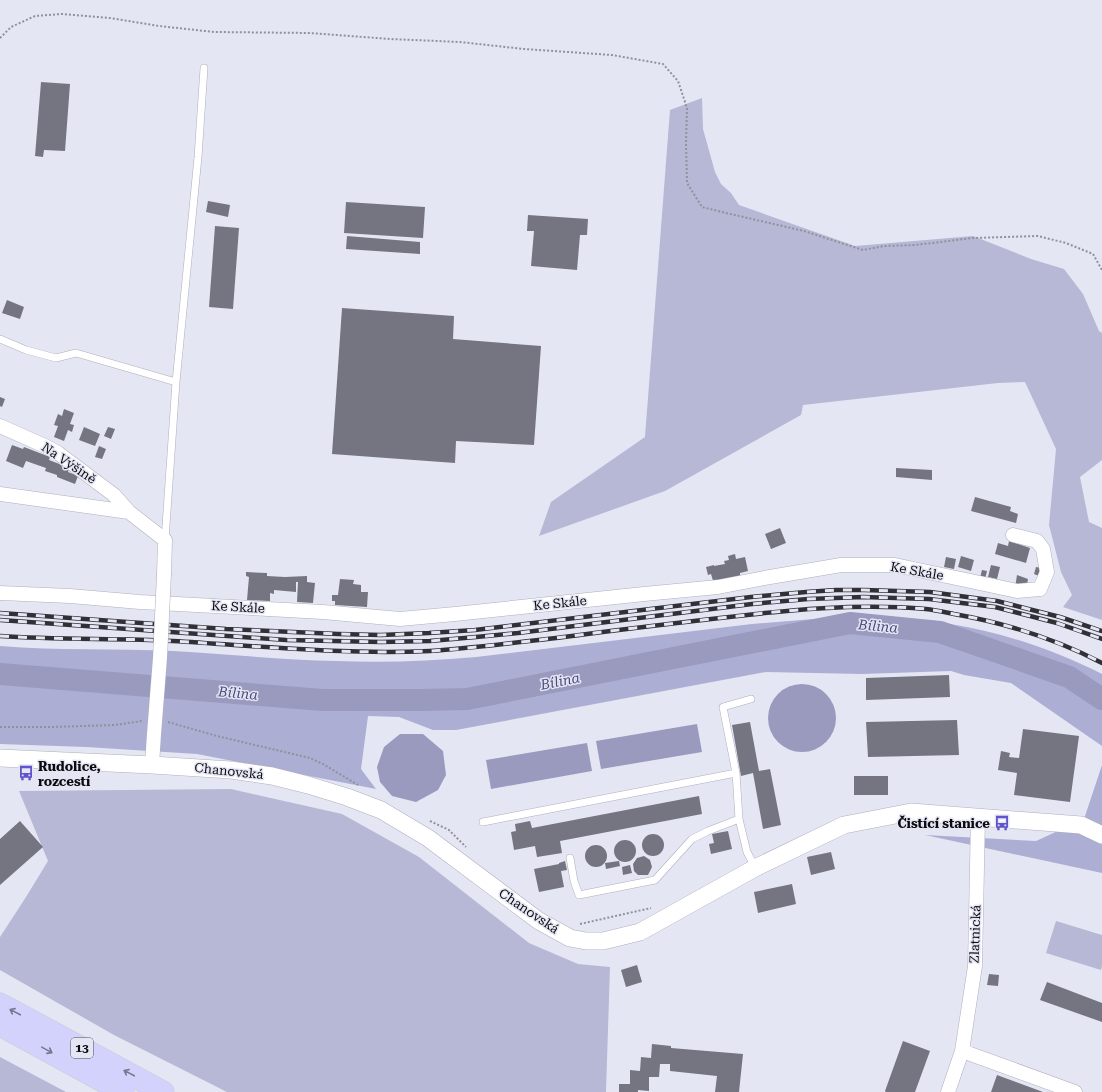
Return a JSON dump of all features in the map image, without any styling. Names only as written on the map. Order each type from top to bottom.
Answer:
[{"type":"highway","name":"13","points":[[0,1004],[163,1092]]},
{"type":"highway","name":"13","points":[[0,1025],[123,1092]]},
{"type":"street","name":"Na Výšině","points":[[0,426],[58,453],[114,495],[129,512]]},
{"type":"street","points":[[0,494],[129,512],[165,540],[160,658],[152,765]]},
{"type":"street","name":"Ke Skále","points":[[0,594],[70,596],[140,602],[323,612],[400,619],[718,587],[841,565],[896,565],[1017,591],[1040,589],[1047,572],[1043,549],[1037,541],[1013,535]]},
{"type":"street","name":"Chanovská","points":[[0,758],[231,770],[272,776],[347,797],[381,810],[428,838],[539,921],[570,938],[586,941],[603,941],[640,932],[755,868],[844,825],[911,812],[1081,825],[1102,835]]},
{"type":"street","name":"Zlatnická","points":[[948,1092],[962,1051],[975,966],[978,817]]},
{"type":"street","points":[[962,1051],[1075,1092]]},
{"type":"lane","points":[[165,540],[176,382],[198,157],[204,68]]},
{"type":"lane","points":[[0,339],[26,350],[56,358],[76,353],[176,382]]},
{"type":"lane","points":[[751,699],[723,707],[736,773],[739,819],[747,852],[755,868]]},
{"type":"lane","points":[[483,822],[736,773]]},
{"type":"lane","points":[[570,858],[574,881],[580,895],[655,880],[692,840],[708,830],[739,819]]},
{"type":"path","points":[[0,38],[11,27],[35,16],[62,14],[110,18],[159,26],[214,32],[310,33],[460,42],[524,49],[612,55],[662,64],[678,81],[687,108],[687,183],[702,207],[726,214],[804,231],[863,250],[884,246],[973,238],[1038,236],[1066,243],[1093,254],[1102,270]]},
{"type":"shaded area","points":[[702,98],[703,129],[715,172],[721,184],[731,193],[739,205],[855,246],[973,236],[1031,259],[1064,269],[1083,294],[1099,331],[1102,333],[1102,460],[1080,477],[1089,522],[1102,528],[1102,620],[1063,607],[1072,595],[1061,572],[1049,525],[1056,449],[1025,382],[998,383],[803,405],[801,415],[665,491],[539,536],[551,502],[645,437],[670,110]]},
{"type":"shaded area","points":[[838,617],[929,620],[969,627],[1028,643],[1084,665],[1102,674],[1102,746],[1011,683],[964,675],[951,671],[862,674],[766,672],[456,730],[433,730],[399,717],[368,716],[361,769],[376,789],[197,754],[86,747],[0,744],[0,646],[173,651],[275,658],[372,662],[441,660],[752,624]]},
{"type":"shaded area","points":[[802,684],[815,687],[826,694],[833,705],[836,718],[833,731],[826,742],[815,749],[802,752],[789,749],[778,742],[771,731],[768,718],[771,705],[778,694],[789,687]]},
{"type":"shaded area","points":[[697,724],[702,752],[601,769],[596,741]]},
{"type":"shaded area","points":[[400,734],[423,734],[443,751],[446,775],[438,790],[416,802],[392,796],[380,782],[377,767],[384,747]]},
{"type":"shaded area","points":[[587,743],[592,771],[491,789],[486,760]]},
{"type":"shaded area","points":[[1102,765],[1102,873],[925,835],[1036,841],[1084,819]]},
{"type":"shaded area","points":[[231,789],[342,814],[419,857],[529,943],[578,964],[610,967],[606,1092],[227,1092],[114,1035],[0,970],[0,937],[48,861],[19,791]]},
{"type":"shaded area","points":[[1056,921],[1102,935],[1101,970],[1046,953]]},
{"type":"shaded area","points":[[0,1057],[66,1092],[0,1092]]},
{"type":"building","points":[[41,82],[70,84],[65,151],[44,150],[43,157],[35,156]]},
{"type":"building","points":[[208,201],[230,205],[228,217],[206,212]]},
{"type":"building","points":[[346,202],[425,207],[423,238],[344,233]]},
{"type":"building","points":[[528,215],[588,219],[587,235],[580,235],[577,270],[531,266],[534,231],[527,231]]},
{"type":"building","points":[[215,226],[239,228],[233,309],[209,307]]},
{"type":"building","points":[[347,236],[420,242],[420,254],[346,249]]},
{"type":"building","points":[[7,300],[24,307],[20,319],[2,313]]},
{"type":"building","points":[[342,308],[454,316],[453,339],[541,346],[534,445],[456,441],[455,463],[332,454]]},
{"type":"building","points":[[0,397],[5,399],[2,407],[0,406]]},
{"type":"building","points":[[64,409],[74,413],[70,424],[74,425],[72,432],[68,430],[64,441],[54,437],[58,426],[54,425],[58,414],[62,416]]},
{"type":"building","points":[[84,427],[100,434],[95,446],[79,440]]},
{"type":"building","points":[[108,427],[115,429],[111,439],[104,436]]},
{"type":"building","points":[[12,445],[23,449],[24,447],[50,457],[49,460],[62,465],[61,466],[69,469],[68,472],[78,476],[75,484],[45,471],[46,468],[26,461],[23,468],[6,461]]},
{"type":"building","points":[[99,446],[106,449],[102,459],[95,457]]},
{"type":"building","points":[[896,468],[932,470],[932,480],[896,477]]},
{"type":"building","points":[[975,497],[1011,507],[1010,511],[1018,514],[1016,523],[971,511]]},
{"type":"building","points":[[780,528],[786,543],[771,549],[765,534]]},
{"type":"building","points":[[1009,541],[1030,548],[1026,563],[995,554],[998,543],[1008,546]]},
{"type":"building","points":[[735,554],[736,559],[745,557],[748,571],[740,573],[740,576],[714,584],[711,574],[708,575],[706,567],[725,564],[724,561],[729,560],[728,556]]},
{"type":"building","points":[[961,556],[974,560],[971,571],[958,567]]},
{"type":"building","points":[[946,557],[956,559],[954,569],[944,567]]},
{"type":"building","points":[[991,565],[1000,567],[997,579],[988,577]]},
{"type":"building","points":[[1036,567],[1042,568],[1039,576],[1034,574]]},
{"type":"building","points":[[982,570],[987,571],[984,583],[979,582]]},
{"type":"building","points":[[246,572],[267,573],[267,576],[307,576],[307,582],[315,583],[313,603],[297,602],[298,582],[296,582],[296,592],[274,590],[274,594],[270,593],[270,601],[247,600],[249,577],[246,576]]},
{"type":"building","points":[[1017,575],[1028,579],[1026,590],[1015,588]]},
{"type":"building","points":[[340,579],[354,580],[353,584],[361,585],[361,592],[368,592],[367,607],[335,605],[335,601],[332,601],[332,595],[338,595]]},
{"type":"building","points":[[949,675],[950,697],[866,700],[866,678]]},
{"type":"building","points":[[957,720],[959,755],[868,757],[866,722]]},
{"type":"building","points":[[750,722],[759,771],[770,769],[781,825],[763,829],[753,773],[741,776],[732,725]]},
{"type":"building","points":[[1023,729],[1079,736],[1070,802],[1014,795],[1017,773],[998,770],[1001,751],[1010,753],[1009,757],[1019,758]]},
{"type":"building","points":[[854,776],[888,776],[888,795],[854,795]]},
{"type":"building","points":[[699,796],[702,814],[560,841],[562,853],[537,857],[535,846],[514,850],[511,832],[516,831],[515,824],[530,821],[532,828]]},
{"type":"building","points":[[20,821],[43,847],[0,885],[0,839]]},
{"type":"building","points":[[728,831],[732,849],[711,854],[709,844],[714,843],[712,834]]},
{"type":"building","points":[[653,834],[661,837],[664,845],[661,853],[653,856],[645,853],[642,845],[645,837]]},
{"type":"building","points":[[625,840],[633,843],[636,851],[633,859],[625,862],[617,859],[614,851],[617,843]]},
{"type":"building","points":[[596,845],[604,848],[607,856],[604,864],[596,867],[588,864],[585,856],[588,848]]},
{"type":"building","points":[[831,852],[835,869],[811,875],[807,857]]},
{"type":"building","points":[[644,856],[650,860],[652,867],[648,875],[638,875],[634,871],[633,864],[637,858]]},
{"type":"building","points":[[565,861],[567,870],[561,871],[564,887],[539,892],[534,869],[559,864]]},
{"type":"building","points":[[619,861],[620,866],[606,869],[605,863]]},
{"type":"building","points":[[630,865],[632,873],[623,875],[622,867]]},
{"type":"building","points":[[792,884],[796,904],[758,913],[754,892]]},
{"type":"building","points":[[637,965],[642,982],[626,987],[621,970]]},
{"type":"building","points":[[989,974],[999,975],[998,986],[987,985]]},
{"type":"building","points":[[1047,982],[1102,1003],[1102,1022],[1040,1000]]},
{"type":"building","points":[[903,1041],[930,1051],[915,1092],[886,1092],[885,1091]]},
{"type":"building","points":[[652,1044],[671,1046],[671,1048],[743,1054],[739,1092],[715,1092],[717,1076],[670,1071],[670,1064],[660,1064],[659,1077],[649,1077],[649,1091],[638,1090],[638,1092],[619,1092],[619,1084],[630,1084],[630,1070],[640,1071],[641,1057],[651,1058]]},
{"type":"building","points":[[997,1075],[1043,1092],[991,1092]]},
{"type":"waterway","name":"Bílina","points":[[0,674],[323,700],[467,699],[850,623],[940,632],[1069,677],[1102,699]]},
{"type":"railway","points":[[0,613],[226,629],[381,635],[475,630],[751,597],[836,590],[864,590],[930,592],[997,601],[1060,617],[1102,631]]},
{"type":"railway","points":[[0,620],[286,640],[381,642],[430,641],[518,633],[752,604],[808,599],[863,597],[929,599],[995,607],[1057,623],[1102,639]]},
{"type":"railway","points":[[0,636],[173,641],[334,651],[430,651],[497,645],[771,612],[848,607],[900,607],[936,610],[1011,627],[1067,646],[1102,663]]},
{"type":"place","name":"Rudolice, rozcestí","points":[[26,773]]},
{"type":"place","name":"Čistící stanice","points":[[1002,823]]}]
